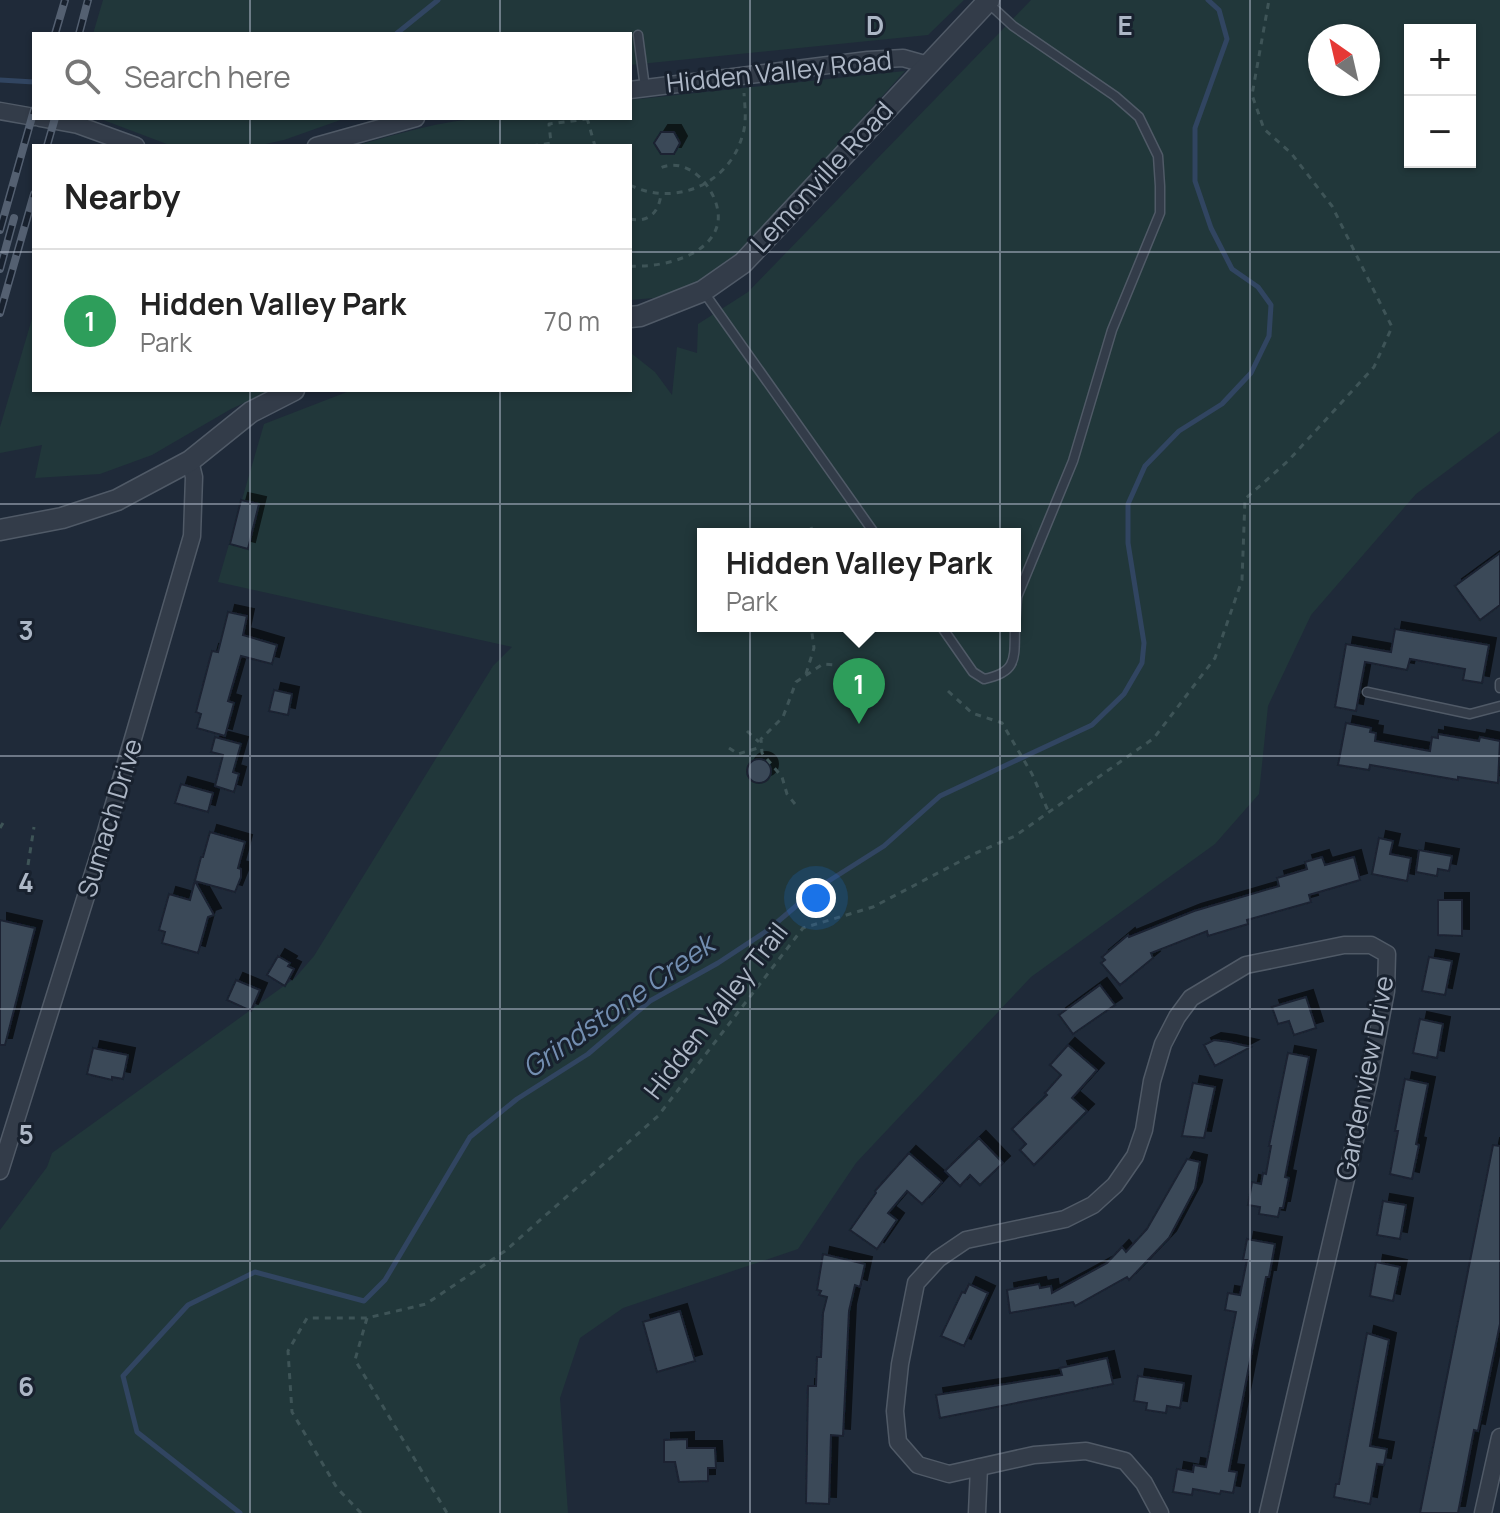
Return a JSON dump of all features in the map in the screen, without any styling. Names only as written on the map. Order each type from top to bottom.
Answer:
[{"type":"street","name":"Lemonville Road","points":[[632,316],[669,306],[703,291],[743,263],[988,1]]},
{"type":"street","name":"Hidden Valley Road","points":[[638,89],[873,59],[903,58],[928,65]]},
{"type":"street","points":[[0,111],[32,117]]},
{"type":"street","points":[[49,120],[78,125],[130,144]]},
{"type":"street","points":[[323,144],[409,120]]},
{"type":"street","points":[[0,530],[62,518],[117,500],[190,461],[251,412],[290,392]]},
{"type":"street","name":"Sumach Drive","points":[[0,1171],[107,830],[192,536],[194,477],[190,461]]},
{"type":"street","name":"Gardenview Drive","points":[[1160,1513],[1144,1483],[1125,1461],[1086,1451],[1034,1455],[949,1474],[918,1465],[898,1442],[895,1411],[900,1364],[916,1283],[938,1259],[966,1240],[1065,1219],[1093,1205],[1115,1185],[1135,1156],[1144,1130],[1152,1081],[1163,1044],[1191,998],[1246,965],[1344,945],[1371,945],[1387,954],[1386,991],[1369,1080],[1268,1513]]},
{"type":"street","points":[[1483,1513],[1500,1437]]},
{"type":"street","points":[[977,1513],[979,1467]]},
{"type":"lane","points":[[988,1],[1013,26],[1115,96],[1139,117],[1158,156],[1160,186],[1160,213],[1112,330],[1073,461],[1021,587]]},
{"type":"lane","points":[[638,35],[638,89]]},
{"type":"lane","points":[[703,291],[871,528]]},
{"type":"lane","points":[[945,632],[973,672],[984,679],[1000,676],[1011,668],[1015,632]]},
{"type":"lane","points":[[1367,692],[1470,714],[1500,706]]},
{"type":"path","name":"Hidden Valley Trail","points":[[361,1513],[337,1488],[292,1412],[288,1351],[307,1318],[367,1318],[426,1304],[505,1251],[658,1116],[803,928],[873,907],[1015,836],[1154,738],[1215,658],[1242,580],[1245,499],[1288,461],[1374,367],[1392,327],[1332,206],[1291,153],[1264,129],[1252,95],[1269,0]]},
{"type":"path","points":[[632,186],[661,194],[688,191],[724,170],[739,147],[746,120],[742,76]]},
{"type":"path","points":[[545,144],[551,143],[549,124],[579,120]]},
{"type":"path","points":[[587,120],[594,144]]},
{"type":"path","points":[[632,266],[649,267],[675,262],[710,238],[717,227],[719,212],[695,172],[674,164],[660,168]]},
{"type":"path","points":[[632,219],[641,221],[654,214],[661,194]]},
{"type":"path","points":[[806,674],[814,648],[812,632]]},
{"type":"path","points":[[760,745],[761,739],[783,717],[792,688],[806,674],[823,664],[836,665]]},
{"type":"path","points":[[948,691],[972,713],[1002,723],[1032,774],[1049,813]]},
{"type":"path","points":[[747,731],[782,777],[787,794],[795,804]]},
{"type":"path","points":[[729,748],[738,754],[760,745]]},
{"type":"path","points":[[0,828],[3,823]]},
{"type":"path","points":[[28,865],[34,827]]},
{"type":"path","points":[[367,1318],[355,1360],[447,1513]]},
{"type":"green space","points":[[103,0],[964,0],[928,35],[632,65],[632,32],[94,32]]},
{"type":"green space","points":[[1031,0],[1500,0],[1500,431],[1416,494],[1311,615],[1268,706],[1259,794],[1215,844],[1031,977],[856,1163],[798,1249],[623,1308],[580,1338],[560,1398],[568,1513],[0,1513],[0,1230],[47,1167],[52,1153],[295,978],[314,956],[493,666],[512,647],[218,582],[264,424],[347,392],[632,392],[632,354],[655,372],[672,395],[677,347],[697,353],[698,324],[748,292]]},
{"type":"green space","points":[[905,71],[731,260],[702,282],[654,298],[632,300],[632,144],[362,144],[420,128],[465,120],[632,120],[632,100]]},
{"type":"green space","points":[[103,120],[340,120],[265,144],[167,144]]},
{"type":"green space","points":[[32,319],[32,392],[267,392],[152,455],[100,474],[35,478],[42,445],[0,453],[0,427]]},
{"type":"building","points":[[661,132],[674,132],[680,143],[674,154],[661,154],[654,143]]},
{"type":"building","points":[[241,500],[259,504],[248,549],[230,544]]},
{"type":"building","points":[[1500,553],[1500,605],[1480,620],[1455,586]]},
{"type":"building","points":[[228,612],[247,616],[243,635],[277,645],[272,664],[241,656],[228,701],[234,703],[225,736],[197,728],[201,714],[196,712],[212,651],[218,652]]},
{"type":"building","points":[[1395,629],[1489,645],[1482,683],[1463,680],[1465,669],[1410,659],[1407,670],[1365,662],[1356,711],[1335,707],[1346,644],[1391,652]]},
{"type":"building","points":[[274,690],[292,694],[288,715],[269,711]]},
{"type":"building","points":[[1346,723],[1371,728],[1370,732],[1376,733],[1375,741],[1430,751],[1432,737],[1438,738],[1438,734],[1500,741],[1498,783],[1458,777],[1458,780],[1370,765],[1369,770],[1338,765]]},
{"type":"building","points":[[215,737],[241,744],[233,772],[239,774],[234,792],[215,786],[223,755],[211,752]]},
{"type":"building","points":[[759,759],[768,762],[771,771],[768,780],[759,783],[750,780],[747,771],[750,762]]},
{"type":"building","points":[[181,784],[213,793],[208,812],[175,803]]},
{"type":"building","points":[[210,832],[245,842],[238,868],[241,869],[241,877],[235,892],[195,881],[214,915],[208,917],[198,953],[162,943],[165,932],[159,930],[169,894],[190,900],[201,857]]},
{"type":"building","points":[[1379,838],[1393,841],[1390,854],[1411,858],[1407,881],[1372,874]]},
{"type":"building","points":[[1419,850],[1452,856],[1449,871],[1438,869],[1437,876],[1416,872]]},
{"type":"building","points":[[1322,857],[1325,865],[1354,857],[1360,880],[1309,895],[1311,902],[1247,920],[1248,924],[1208,936],[1207,931],[1151,953],[1153,958],[1120,985],[1101,963],[1105,960],[1102,957],[1128,935],[1194,911],[1279,886],[1277,878],[1307,869],[1305,862]]},
{"type":"building","points":[[1438,900],[1462,900],[1462,936],[1438,935]]},
{"type":"building","points":[[0,920],[35,928],[5,1045],[0,1045]]},
{"type":"building","points":[[278,956],[294,969],[285,986],[267,975]]},
{"type":"building","points":[[1429,957],[1452,961],[1445,995],[1422,991]]},
{"type":"building","points":[[236,980],[260,990],[251,1011],[227,1000]]},
{"type":"building","points":[[1100,985],[1115,1005],[1073,1034],[1059,1015]]},
{"type":"building","points":[[1306,997],[1316,1028],[1294,1035],[1289,1021],[1278,1024],[1272,1007]]},
{"type":"building","points":[[1420,1019],[1443,1024],[1437,1058],[1413,1053]]},
{"type":"building","points":[[1214,1040],[1251,1047],[1215,1066],[1204,1045]]},
{"type":"building","points":[[1068,1045],[1097,1070],[1072,1098],[1087,1111],[1034,1165],[1020,1150],[1026,1144],[1012,1129],[1047,1095],[1045,1093],[1061,1075],[1050,1065]]},
{"type":"building","points":[[93,1048],[128,1055],[123,1079],[112,1077],[112,1080],[87,1074]]},
{"type":"building","points":[[1288,1053],[1309,1057],[1285,1177],[1289,1178],[1278,1217],[1259,1214],[1260,1207],[1248,1205],[1252,1182],[1261,1184],[1263,1173],[1266,1174]]},
{"type":"building","points":[[1405,1079],[1428,1084],[1412,1179],[1390,1174]]},
{"type":"building","points":[[1193,1083],[1215,1087],[1204,1138],[1182,1136]]},
{"type":"building","points":[[979,1138],[1003,1163],[980,1185],[970,1175],[960,1186],[945,1171]]},
{"type":"building","points":[[1493,1145],[1500,1146],[1500,1324],[1458,1513],[1420,1513]]},
{"type":"building","points":[[909,1153],[942,1182],[922,1204],[907,1191],[888,1213],[897,1220],[877,1249],[850,1230],[875,1191]]},
{"type":"building","points":[[1187,1159],[1200,1162],[1195,1189],[1169,1238],[1129,1280],[1127,1277],[1075,1306],[1073,1302],[1010,1313],[1007,1290],[1039,1284],[1040,1288],[1051,1286],[1052,1293],[1107,1263],[1122,1247],[1126,1252],[1147,1229]]},
{"type":"building","points":[[1383,1201],[1406,1205],[1400,1239],[1377,1235]]},
{"type":"building","points":[[1247,1239],[1275,1244],[1229,1471],[1237,1472],[1233,1493],[1193,1489],[1192,1495],[1173,1492],[1177,1469],[1193,1472],[1194,1465],[1206,1467],[1236,1312],[1225,1310],[1228,1293],[1240,1295],[1247,1260],[1243,1260]]},
{"type":"building","points":[[823,1254],[865,1264],[860,1287],[855,1285],[849,1311],[843,1436],[831,1435],[829,1504],[806,1503],[808,1386],[816,1386],[817,1357],[821,1357],[827,1297],[819,1295],[821,1291],[817,1290]]},
{"type":"building","points":[[1376,1262],[1400,1267],[1393,1301],[1370,1296]]},
{"type":"building","points":[[969,1284],[988,1293],[964,1346],[941,1336]]},
{"type":"building","points":[[680,1311],[695,1361],[657,1372],[643,1322]]},
{"type":"building","points":[[1367,1333],[1389,1340],[1370,1446],[1387,1449],[1384,1465],[1377,1464],[1370,1504],[1334,1497]]},
{"type":"building","points":[[1107,1358],[1113,1384],[940,1418],[936,1395],[1062,1375],[1060,1368]]},
{"type":"building","points":[[1138,1376],[1184,1383],[1180,1408],[1167,1406],[1166,1413],[1146,1410],[1147,1403],[1134,1401]]},
{"type":"building","points":[[687,1439],[687,1448],[715,1448],[716,1468],[708,1468],[708,1481],[679,1482],[675,1462],[664,1462],[664,1440]]},
{"type":"waterway","name":"Grindstone Creek","points":[[398,32],[438,0]]},
{"type":"waterway","name":"Grindstone Creek","points":[[240,1513],[137,1432],[123,1376],[188,1305],[255,1272],[364,1301],[385,1280],[470,1137],[517,1099],[588,1054],[650,1001],[718,963],[768,930],[816,889],[884,846],[940,796],[1092,725],[1124,694],[1142,663],[1144,643],[1128,543],[1128,504],[1145,466],[1179,431],[1222,404],[1251,373],[1269,336],[1271,305],[1258,287],[1232,269],[1211,228],[1195,181],[1195,128],[1227,39],[1219,10],[1208,0]]},
{"type":"waterway","name":"Grindstone Creek","points":[[0,80],[32,82]]},
{"type":"railway","points":[[56,32],[65,0]]},
{"type":"railway","points":[[80,32],[88,0]]},
{"type":"railway","points":[[0,230],[32,117]]},
{"type":"railway","points":[[48,144],[54,120]]},
{"type":"railway","points":[[0,313],[32,201]]},
{"type":"railway","points":[[0,269],[14,218]]},
{"type":"place","name":"Hidden Valley Park","points":[[859,724]]}]
